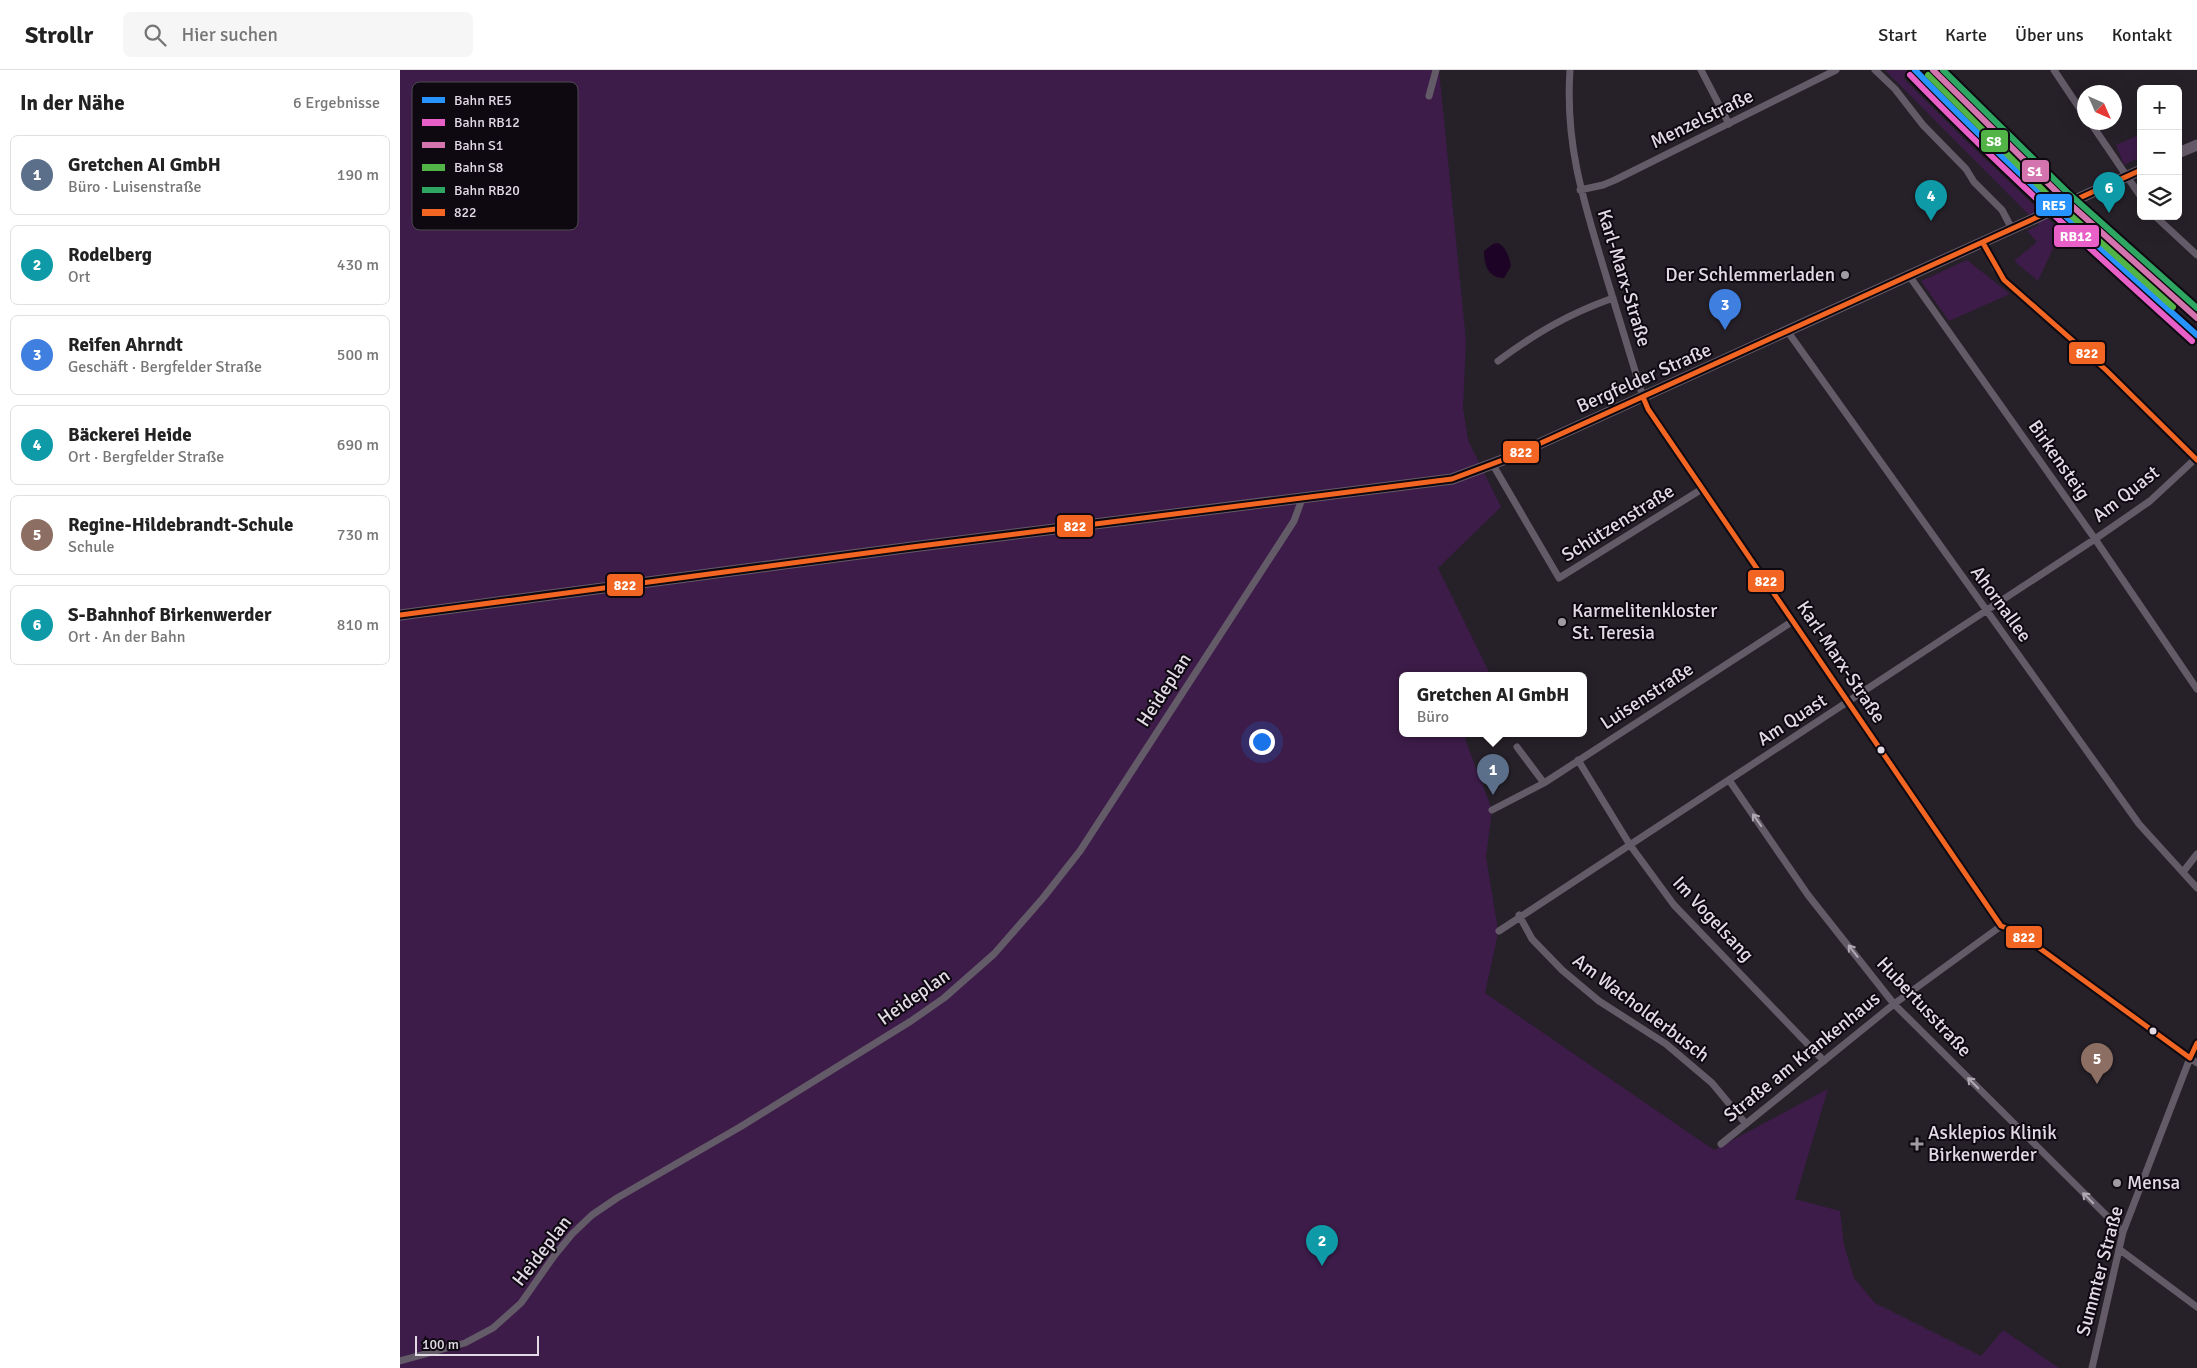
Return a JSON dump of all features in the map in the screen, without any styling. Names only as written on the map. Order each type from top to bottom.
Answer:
[{"type":"main road","points":[[2182,151],[2197,145]]},
{"type":"main road","name":"Bergfelder Straße","points":[[403,615],[912,547],[1436,482],[1459,477],[1493,465],[1910,277],[2137,172]]},
{"type":"street","points":[[1429,96],[1436,70]]},
{"type":"street","name":"Karl-Marx-Straße","points":[[1570,70],[1568,97],[1571,138],[1580,190],[1648,409],[2001,926]]},
{"type":"street","points":[[1702,70],[1729,124]]},
{"type":"street","name":"Menzelstraße","points":[[1580,190],[1603,185],[1615,180],[1836,70]]},
{"type":"street","points":[[1875,70],[1895,89],[1923,124],[1966,169],[1974,182],[2004,212],[2012,229]]},
{"type":"street","points":[[2054,70],[2077,104]]},
{"type":"street","points":[[2095,130],[2137,191]]},
{"type":"street","points":[[2159,220],[2197,255]]},
{"type":"street","points":[[1983,243],[1995,268],[2004,280],[2106,370],[2196,460]]},
{"type":"street","name":"Birkensteig","points":[[1910,277],[2095,539],[2197,689]]},
{"type":"street","points":[[1498,361],[1552,325],[1580,310],[1613,298]]},
{"type":"street","name":"Ahornallee","points":[[1788,332],[2139,824],[2197,888]]},
{"type":"street","name":"Am Quast","points":[[1499,931],[1520,915],[1630,845],[2095,539],[2150,500],[2196,460]]},
{"type":"street","name":"Schützenstraße","points":[[1493,465],[1560,578],[1702,489]]},
{"type":"street","name":"Heideplan","points":[[400,1361],[466,1343],[493,1328],[521,1304],[554,1256],[572,1234],[592,1216],[617,1198],[740,1127],[911,1021],[970,977],[994,954],[1043,898],[1080,851],[1294,521],[1302,499]]},
{"type":"street","name":"Luisenstraße","points":[[1492,810],[1544,783],[1793,621]]},
{"type":"street","points":[[1517,747],[1544,783]]},
{"type":"street","name":"Im Vogelsang","points":[[1578,760],[1630,845],[1674,905],[1824,1061]]},
{"type":"street","name":"Hubertusstraße","points":[[1729,780],[1808,895],[1894,1004],[2123,1232]]},
{"type":"street","points":[[2183,872],[2197,854]]},
{"type":"street","name":"Am Wacholderbusch","points":[[1520,915],[1532,940],[1562,970],[1599,1001],[1666,1044],[1712,1083],[1746,1124]]},
{"type":"street","points":[[2001,926],[2016,931],[2197,1063]]},
{"type":"street","name":"Straße am Krankenhaus","points":[[1721,1144],[1894,1004],[2001,926]]},
{"type":"street","name":"Summter Straße","points":[[2092,1368],[2123,1232],[2197,1043]]},
{"type":"street","points":[[2119,1249],[2197,1307]]},
{"type":"shaded area","points":[[400,70],[1439,70],[1466,341],[1463,408],[1468,440],[1501,507],[1438,568],[1489,672],[1399,672],[1399,737],[1467,737],[1465,739],[1492,810],[1486,857],[1497,924],[1497,938],[1485,993],[1714,1150],[1828,1089],[1795,1199],[1840,1211],[1844,1245],[1854,1278],[1875,1303],[1981,1356],[2003,1330],[2059,1368],[400,1368]]},
{"type":"shaded area","points":[[1885,70],[1907,70],[1903,78],[2061,231],[2038,281],[2014,261],[2037,242],[2027,231],[2039,225]]},
{"type":"shaded area","points":[[2137,136],[2137,159],[2124,165],[2116,145]]},
{"type":"shaded area","points":[[1498,243],[1506,250],[1511,266],[1504,278],[1494,276],[1488,270],[1485,261],[1484,251],[1493,244]]},
{"type":"shaded area","points":[[1967,260],[2010,294],[1949,321],[1921,281]]},
{"type":"railway","points":[[1915,70],[1924,80]]},
{"type":"rail line","name":"RE5","points":[[1915,70],[2018,172],[2197,335]]},
{"type":"rail line","name":"S1","points":[[1933,70],[2062,197],[2197,318]]},
{"type":"rail line","name":"RB20","points":[[1943,70],[2067,192],[2197,308]]},
{"type":"rail line","name":"RB12","points":[[1910,75],[2013,177],[2192,341]]},
{"type":"rail line","name":"S8","points":[[1928,75],[2047,194],[2173,307]]},
{"type":"transit line","name":"822","points":[[400,615],[912,547],[1452,479],[1508,458],[2137,172]]},
{"type":"transit line","name":"822","points":[[1983,243],[2004,280],[2106,370],[2197,460]]},
{"type":"transit line","name":"822","points":[[1643,397],[1648,409],[2001,926],[2016,931],[2190,1058],[2197,1043]]},
{"type":"place","name":"S-Bahnhof Birkenwerder","points":[[2109,213]]},
{"type":"place","name":"Bäckerei Heide","points":[[1931,221]]},
{"type":"place","name":"Der Schlemmerladen","points":[[1845,275]]},
{"type":"place","name":"Reifen Ahrndt","points":[[1725,330]]},
{"type":"place","name":"Karmelitenkloster St. Teresia","points":[[1562,622]]},
{"type":"place","name":"Gretchen AI GmbH","points":[[1493,795]]},
{"type":"place","name":"Regine-Hildebrandt-Schule","points":[[2097,1084]]},
{"type":"place","name":"Asklepios Klinik Birkenwerder","points":[[1917,1144]]},
{"type":"place","name":"Mensa","points":[[2117,1183]]},
{"type":"place","name":"Rodelberg","points":[[1322,1266]]}]
